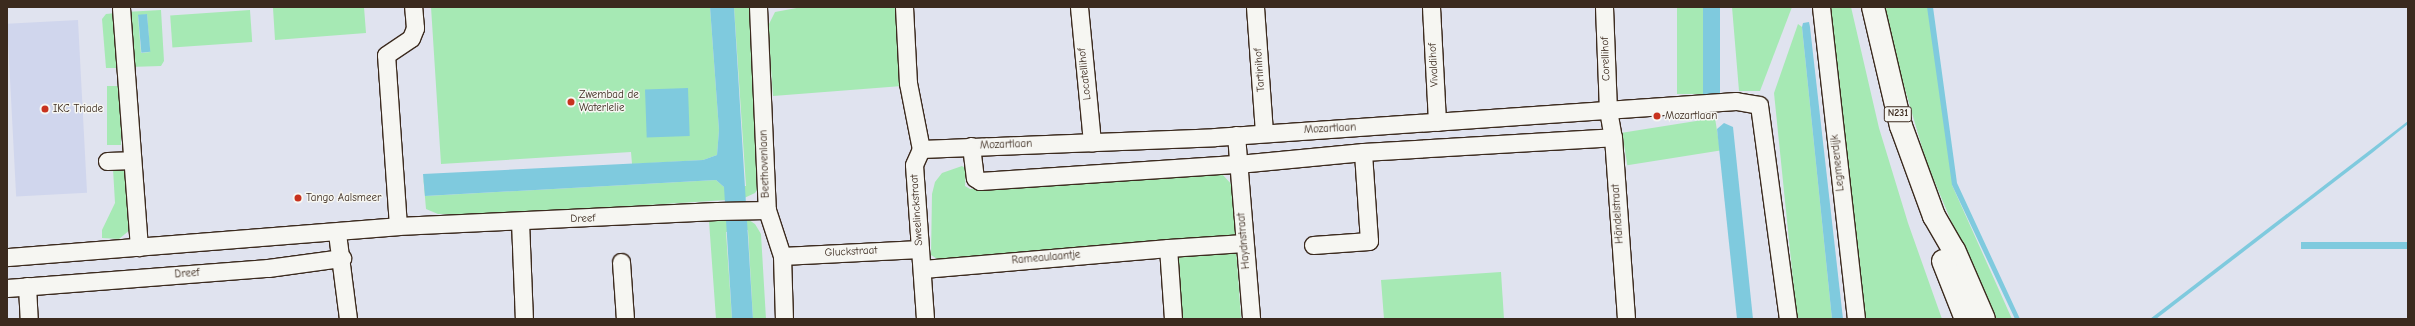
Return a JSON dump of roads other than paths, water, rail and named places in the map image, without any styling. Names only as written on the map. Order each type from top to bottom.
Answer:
[{"type":"main road","name":"N231","points":[[1874,7],[1901,126],[1934,216],[1954,250],[1984,319]]},
{"type":"main road","name":"N231","points":[[1934,216],[1940,253],[1966,319]]},
{"type":"street","points":[[398,226],[386,55],[411,38],[415,28],[413,7]]},
{"type":"street","name":"Beethovenlaan","points":[[758,7],[767,210],[782,256],[784,319]]},
{"type":"street","points":[[904,7],[908,83],[921,149]]},
{"type":"street","name":"Locatellihof","points":[[1079,7],[1092,142]]},
{"type":"street","name":"Tartinihof","points":[[1255,7],[1264,133]]},
{"type":"street","name":"Vivaldihof","points":[[1431,7],[1437,122]]},
{"type":"street","name":"Corellihof","points":[[1604,7],[1608,110]]},
{"type":"street","name":"Legmeerdijk","points":[[1821,7],[1856,319]]},
{"type":"street","points":[[121,8],[139,247]]},
{"type":"street","name":"Mozartlaan","points":[[921,149],[1236,135],[1736,101],[1759,105],[1788,319]]},
{"type":"street","name":"Händelstraat","points":[[1608,110],[1612,137],[1626,319]]},
{"type":"street","points":[[1236,135],[1238,164]]},
{"type":"street","points":[[971,146],[975,178],[980,181],[1238,164],[1363,152],[1612,137]]},
{"type":"street","name":"Sweelinckstraat","points":[[921,149],[914,165],[920,249],[923,269],[925,319]]},
{"type":"street","points":[[1314,245],[1369,241],[1363,152]]},
{"type":"street","points":[[108,161],[132,160]]},
{"type":"street","name":"Haydnstraat","points":[[1238,164],[1251,319]]},
{"type":"street","name":"Dreef","points":[[7,257],[337,233],[398,226],[722,210],[767,210]]},
{"type":"street","points":[[520,221],[524,319]]},
{"type":"street","points":[[337,233],[342,258],[348,319]]},
{"type":"street","name":"Rameaulaantje","points":[[923,269],[1244,243]]},
{"type":"street","points":[[1168,248],[1173,319]]},
{"type":"street","name":"Gluckstraat","points":[[782,256],[920,249]]},
{"type":"street","name":"Dreef","points":[[7,288],[268,268],[342,258]]},
{"type":"street","points":[[621,262],[625,319]]},
{"type":"street","points":[[27,286],[29,319]]},
{"type":"water","points":[[710,7],[734,7],[753,319],[732,319],[724,187],[716,180],[425,196],[423,174],[703,160],[717,155],[719,130]]},
{"type":"water","points":[[1703,7],[1720,7],[1720,94],[1703,94]]},
{"type":"water","points":[[1927,7],[1933,7],[1957,183],[2020,319],[2015,319],[1952,185]]},
{"type":"water","points":[[147,14],[150,52],[141,53],[138,15]]},
{"type":"water","points":[[1809,22],[1843,319],[1832,319],[1802,27],[1803,23]]},
{"type":"water","points":[[688,88],[690,136],[647,137],[645,90]]},
{"type":"water","points":[[2408,121],[2408,124],[2372,153],[2156,319],[2150,319]]},
{"type":"water","points":[[1724,123],[1733,127],[1753,319],[1737,319],[1717,129]]},
{"type":"water","points":[[2301,242],[2408,242],[2408,249],[2301,249]]},
{"type":"place","name":"Zwembad de Waterlelie","points":[[571,102]]},
{"type":"place","name":"IKC Triade","points":[[45,109]]},
{"type":"place","name":"Mozartlaan","points":[[1657,116]]},
{"type":"place","name":"Tango Aalsmeer","points":[[298,198]]}]
